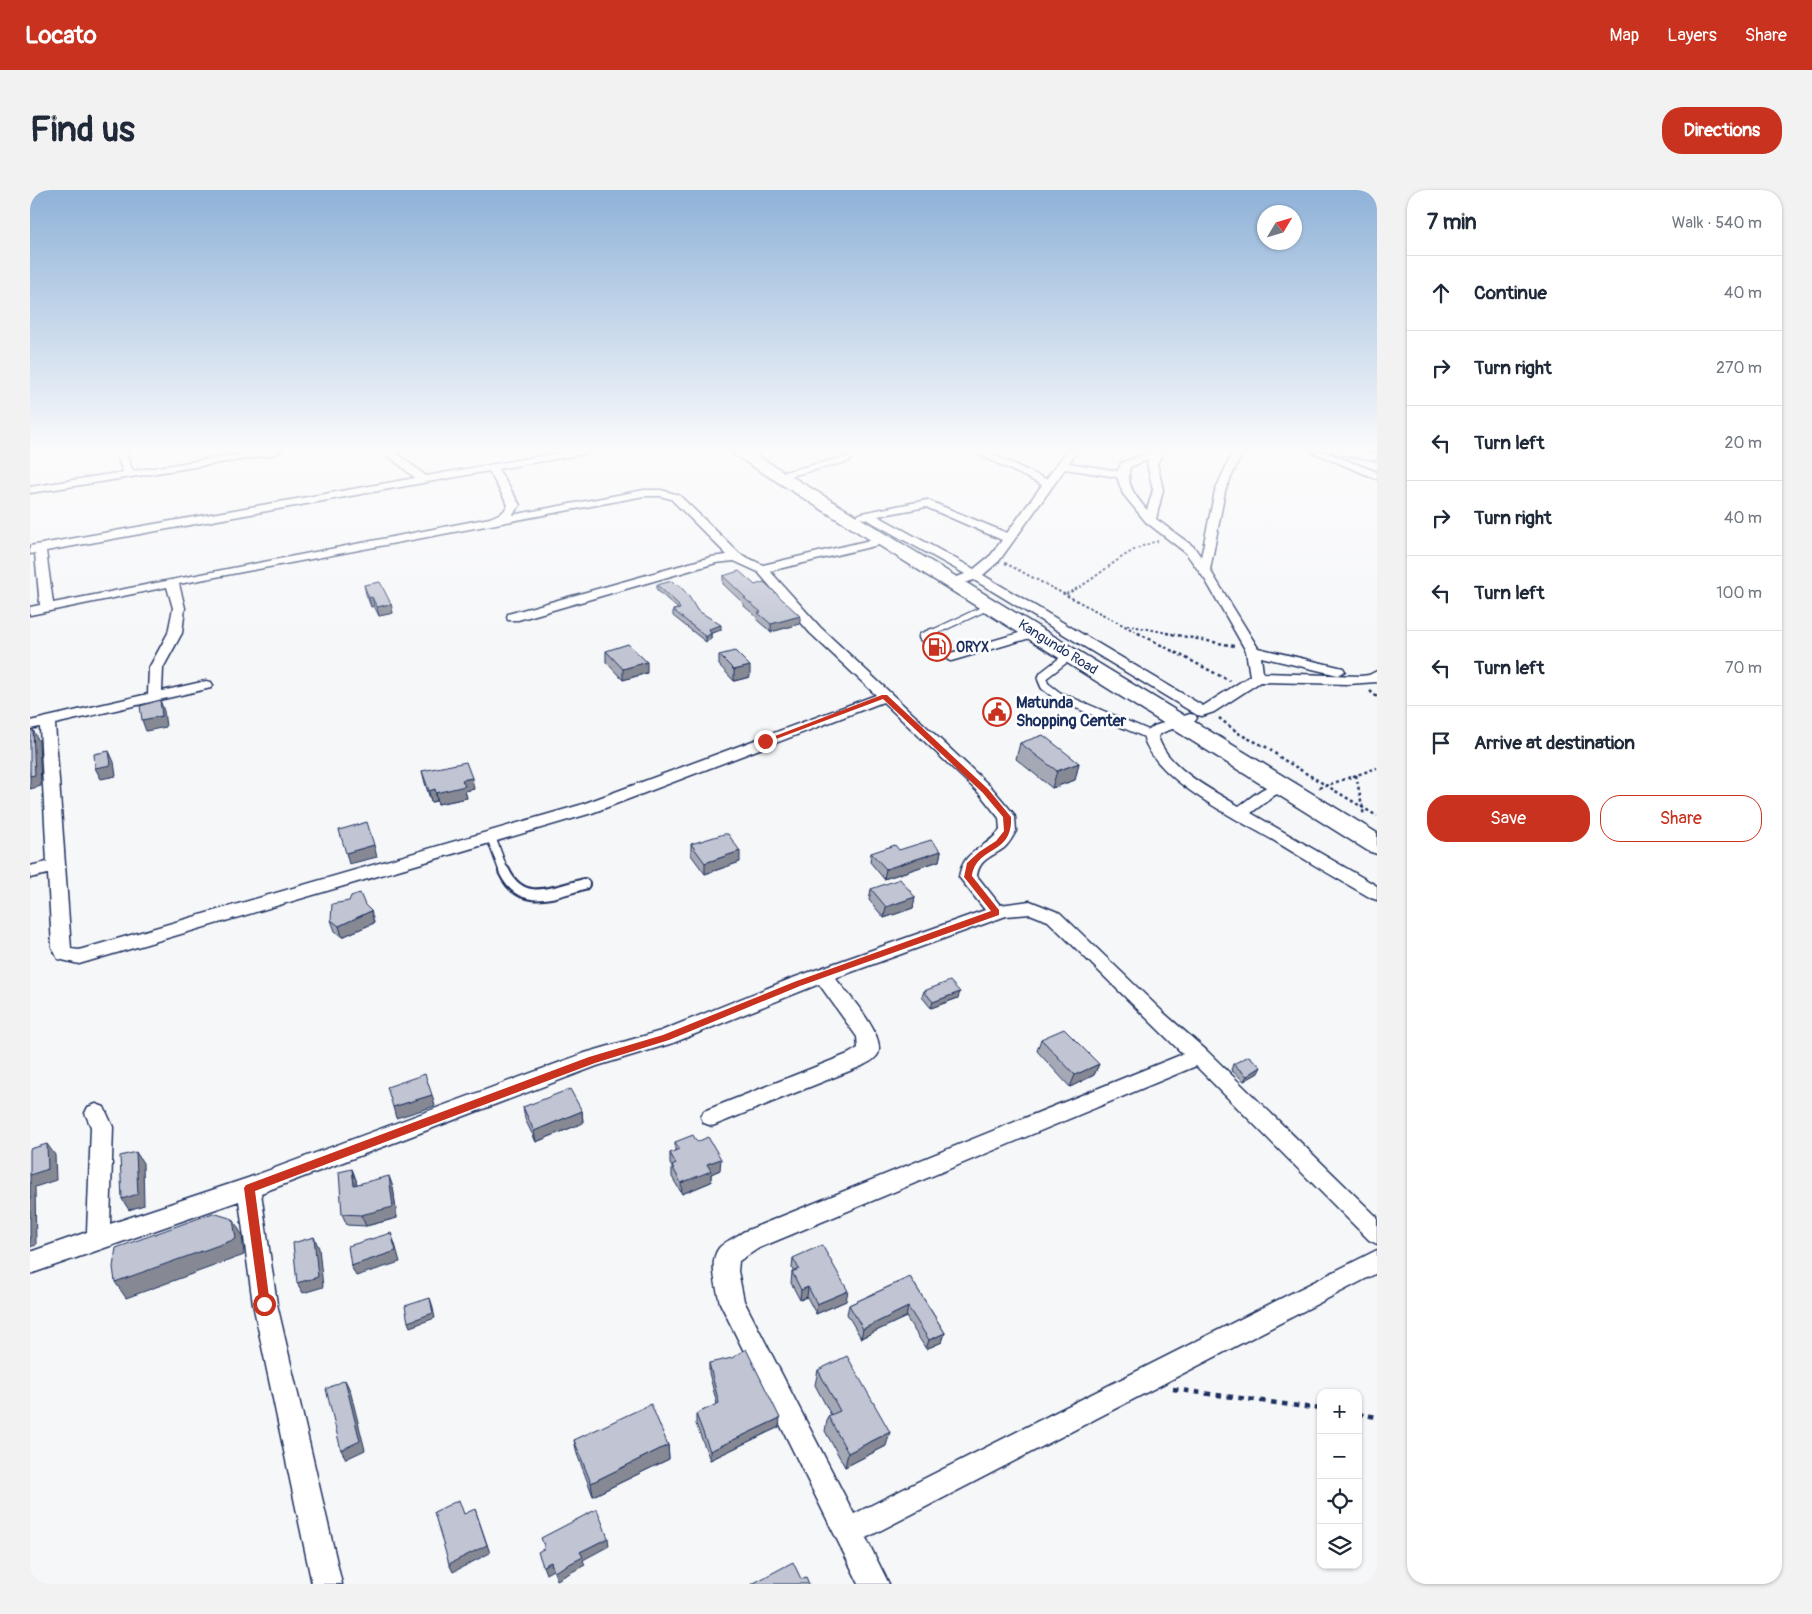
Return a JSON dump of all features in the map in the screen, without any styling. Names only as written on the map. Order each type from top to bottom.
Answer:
[{"type":"highway","name":"Kangundo Road","points":[[858,517],[884,541],[1370,841]]},
{"type":"street","points":[[47,607],[35,549],[221,516]]},
{"type":"street","points":[[493,522],[503,516]]},
{"type":"street","points":[[30,612],[172,582],[526,516]]},
{"type":"street","points":[[695,516],[736,556],[762,569],[815,630],[986,791],[1007,817],[1008,831],[999,843],[981,854],[970,865],[968,877],[996,912]]},
{"type":"street","points":[[858,517],[863,516]]},
{"type":"street","points":[[957,516],[1008,538]]},
{"type":"street","points":[[952,583],[975,575],[995,558],[1024,516]]},
{"type":"street","points":[[1147,516],[1163,532],[1190,550],[1253,650],[1258,678]]},
{"type":"street","points":[[1150,520],[1151,516]]},
{"type":"street","points":[[1204,571],[1215,516]]},
{"type":"street","points":[[858,517],[975,575],[1202,712]]},
{"type":"street","points":[[762,569],[884,541]]},
{"type":"street","points":[[513,617],[715,560],[736,556]]},
{"type":"street","points":[[156,698],[156,668],[175,633],[179,608],[172,582]]},
{"type":"street","points":[[1253,650],[1376,678]]},
{"type":"street","points":[[1376,678],[1359,680],[1295,676],[1258,678],[1209,710],[1180,723],[1159,729],[1150,735],[1150,741],[1157,751],[1187,781],[1377,894]]},
{"type":"street","points":[[30,725],[156,698],[206,685]]},
{"type":"street","points":[[47,721],[61,947],[65,954],[79,957],[586,809],[884,697]]},
{"type":"street","points":[[1240,813],[1269,792],[1287,790]]},
{"type":"street","points":[[30,872],[56,866]]},
{"type":"street","points":[[30,1263],[197,1204],[249,1188],[592,1059],[666,1038],[823,975],[996,912],[1018,907],[1036,907],[1054,917],[1377,1233]]},
{"type":"street","points":[[712,1117],[855,1060],[869,1052],[867,1035],[823,975]]},
{"type":"street","points":[[874,1584],[732,1303],[726,1272],[728,1256],[751,1240],[1198,1056]]},
{"type":"street","points":[[96,1113],[102,1127],[98,1239]]},
{"type":"street","points":[[249,1188],[264,1304],[327,1584]]},
{"type":"street","points":[[847,1533],[1377,1261]]},
{"type":"lane","points":[[990,606],[922,637],[951,658],[1034,632]]},
{"type":"lane","points":[[1070,655],[1044,675],[1042,679],[1045,686],[1058,696],[1150,735]]},
{"type":"lane","points":[[491,837],[510,883],[517,890],[526,894],[541,894],[584,884]]},
{"type":"path","points":[[1065,594],[1080,589],[1129,550],[1151,542],[1176,539]]},
{"type":"path","points":[[995,558],[1242,687]]},
{"type":"path","points":[[1122,623],[1253,650]]},
{"type":"path","points":[[1230,727],[1377,816]]},
{"type":"path","points":[[1287,790],[1328,785],[1377,768]]},
{"type":"path","points":[[1356,775],[1370,841]]},
{"type":"path","points":[[1138,1384],[1317,1408]]},
{"type":"path","points":[[1362,1415],[1377,1417]]},
{"type":"building","points":[[739,571],[755,585],[764,582],[800,616],[771,624],[723,576]]},
{"type":"building","points":[[672,581],[676,585],[678,584],[688,595],[697,610],[721,625],[709,629],[711,633],[706,637],[673,610],[680,609],[677,603],[657,585]]},
{"type":"building","points":[[380,582],[391,604],[377,607],[372,597],[369,598],[364,585]]},
{"type":"building","points":[[628,644],[647,662],[623,669],[606,651]]},
{"type":"building","points":[[735,651],[750,666],[734,670],[719,655]]},
{"type":"building","points":[[160,700],[162,716],[142,720],[140,706]]},
{"type":"building","points":[[30,730],[33,730],[35,775],[30,776]]},
{"type":"building","points":[[1043,735],[1079,763],[1057,771],[1020,743]]},
{"type":"building","points":[[109,751],[111,765],[95,768],[94,754]]},
{"type":"building","points":[[466,762],[472,778],[462,780],[465,786],[436,793],[435,789],[429,791],[422,771]]},
{"type":"building","points":[[367,822],[374,845],[346,853],[339,830]]},
{"type":"building","points":[[728,834],[740,851],[705,863],[691,844]]},
{"type":"building","points":[[931,840],[941,851],[886,869],[871,853],[895,845],[899,850]]},
{"type":"building","points":[[900,879],[915,897],[886,907],[871,889]]},
{"type":"building","points":[[360,893],[365,905],[371,911],[339,926],[331,920],[332,904],[349,901],[351,896]]},
{"type":"building","points":[[950,981],[960,992],[933,1002],[924,991]]},
{"type":"building","points":[[1064,1029],[1099,1064],[1075,1075],[1041,1039]]},
{"type":"building","points":[[1249,1056],[1261,1067],[1247,1076],[1233,1064]]},
{"type":"building","points":[[425,1074],[432,1095],[393,1107],[387,1087]]},
{"type":"building","points":[[570,1089],[582,1111],[534,1131],[523,1107]]},
{"type":"building","points":[[693,1135],[697,1142],[708,1137],[721,1159],[707,1164],[711,1171],[681,1183],[672,1166],[676,1164],[670,1153],[679,1149],[675,1142]]},
{"type":"building","points":[[47,1144],[48,1169],[30,1175],[30,1149]]},
{"type":"building","points":[[136,1152],[138,1194],[122,1199],[120,1156]]},
{"type":"building","points":[[352,1169],[354,1185],[389,1176],[393,1207],[361,1215],[342,1214],[339,1172]]},
{"type":"building","points":[[213,1213],[233,1219],[236,1239],[115,1282],[113,1267],[116,1248]]},
{"type":"building","points":[[391,1233],[396,1251],[351,1266],[348,1246]]},
{"type":"building","points":[[314,1237],[318,1277],[297,1283],[293,1243]]},
{"type":"building","points":[[822,1245],[848,1291],[817,1304],[808,1287],[801,1290],[792,1272],[799,1269],[793,1258]]},
{"type":"building","points":[[910,1277],[945,1333],[929,1340],[908,1307],[863,1329],[849,1305]]},
{"type":"building","points":[[430,1298],[433,1313],[408,1322],[405,1306]]},
{"type":"building","points":[[746,1349],[780,1418],[710,1451],[696,1414],[719,1403],[709,1363],[732,1358]]},
{"type":"building","points":[[847,1356],[890,1432],[848,1453],[828,1416],[840,1411],[818,1370]]},
{"type":"building","points":[[345,1380],[360,1441],[341,1450],[326,1389]]},
{"type":"building","points":[[651,1404],[668,1445],[591,1483],[574,1440]]},
{"type":"building","points":[[459,1500],[464,1514],[475,1509],[487,1545],[449,1564],[434,1512]]},
{"type":"building","points":[[597,1509],[608,1538],[580,1552],[583,1557],[554,1572],[551,1562],[543,1566],[538,1552],[545,1548],[541,1538]]},
{"type":"building","points":[[793,1562],[801,1579],[806,1577],[809,1584],[752,1584]]},
{"type":"place","name":"ORYX","points":[[937,647]]},
{"type":"place","name":"Matunda Shopping Center","points":[[997,712]]},
{"type":"route","points":[[264,1304],[249,1188],[319,1160],[445,1116],[592,1059],[666,1038],[797,984],[996,912],[968,877],[970,865],[981,854],[999,843],[1008,831],[1007,817],[986,791],[884,697],[765,741]]}]
